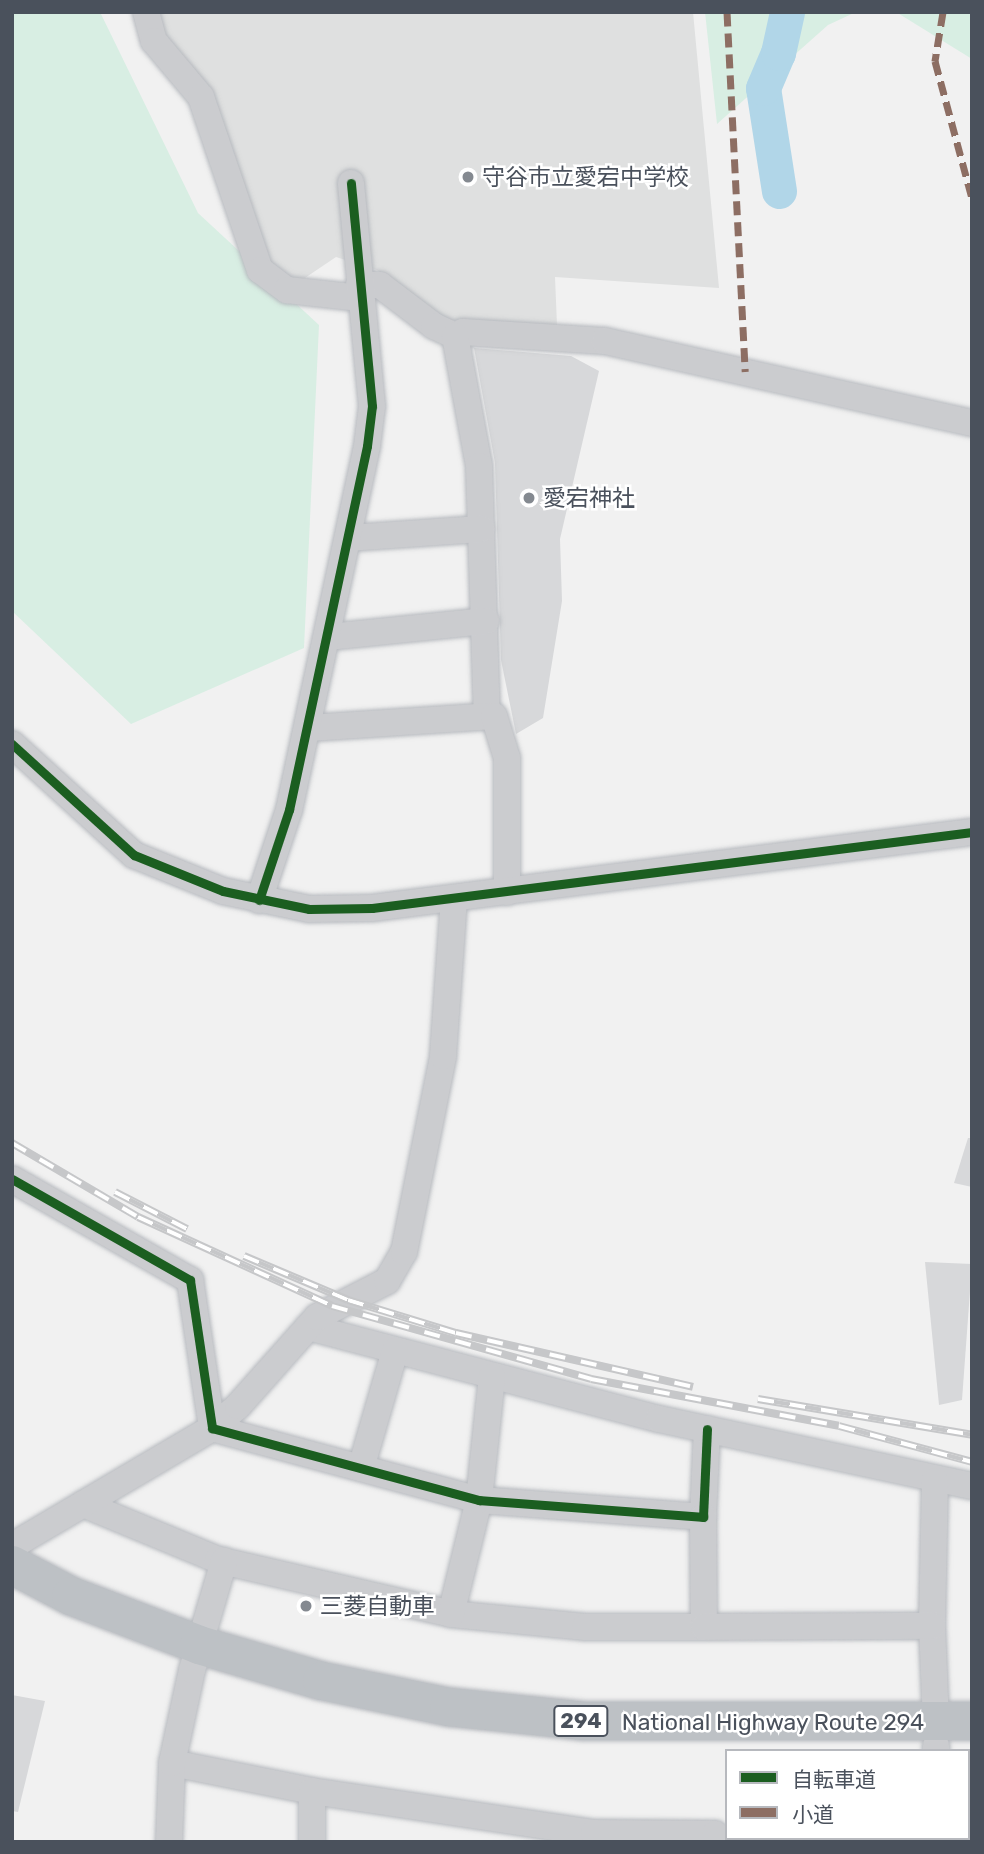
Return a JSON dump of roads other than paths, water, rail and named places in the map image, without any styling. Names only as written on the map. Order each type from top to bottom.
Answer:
[{"type":"highway","name":"National Highway Route 294","points":[[12,1565],[195,1658]]},
{"type":"highway","name":"National Highway Route 294","points":[[12,1594],[110,1640],[449,1707],[584,1721],[950,1737]]},
{"type":"street","points":[[146,12],[154,41],[201,97],[260,270],[287,290],[360,291],[380,285],[434,326],[455,336]]},
{"type":"street","points":[[259,900],[289,810],[309,728],[349,538],[372,407],[351,183]]},
{"type":"street","points":[[455,336],[463,332],[604,341],[972,423]]},
{"type":"street","points":[[455,336],[479,466],[487,716]]},
{"type":"street","points":[[349,538],[482,529]]},
{"type":"street","points":[[328,637],[486,621]]},
{"type":"street","points":[[309,728],[494,716],[507,758],[507,892]]},
{"type":"street","points":[[12,744],[134,855],[158,868],[259,900],[309,909],[372,908],[454,899],[972,832]]},
{"type":"street","points":[[12,1546],[212,1428],[239,1406],[307,1327],[331,1306],[387,1282],[404,1252],[443,1056],[454,899]]},
{"type":"street","points":[[12,1179],[190,1280],[212,1428]]},
{"type":"street","points":[[307,1327],[492,1377],[707,1429],[935,1481],[972,1486]]},
{"type":"street","points":[[361,1468],[395,1350]]},
{"type":"street","points":[[452,1614],[479,1500],[492,1377]]},
{"type":"street","points":[[212,1428],[479,1500],[703,1517]]},
{"type":"street","points":[[704,1627],[703,1517],[707,1429]]},
{"type":"street","points":[[935,1481],[932,1626],[950,1737]]},
{"type":"street","points":[[83,1504],[224,1561],[452,1614],[585,1627],[932,1626]]},
{"type":"street","points":[[169,1842],[172,1762],[195,1658],[224,1561]]},
{"type":"street","points":[[172,1762],[312,1791],[594,1833],[715,1834],[715,1842]]},
{"type":"street","points":[[312,1791],[312,1842]]},
{"type":"waterway","points":[[779,191],[763,88],[778,53],[787,12]]},
{"type":"railway","points":[[12,1143],[138,1217],[332,1306],[591,1379],[839,1426],[972,1462]]},
{"type":"railway","points":[[115,1192],[187,1229]]},
{"type":"railway","points":[[244,1256],[348,1300],[456,1333],[693,1387]]},
{"type":"railway","points":[[758,1399],[972,1435]]},
{"type":"place","name":"守谷市立愛宕中学校","points":[[468,177]]},
{"type":"place","name":"愛宕神社","points":[[529,498]]},
{"type":"place","name":"三菱自動車","points":[[306,1606]]}]
